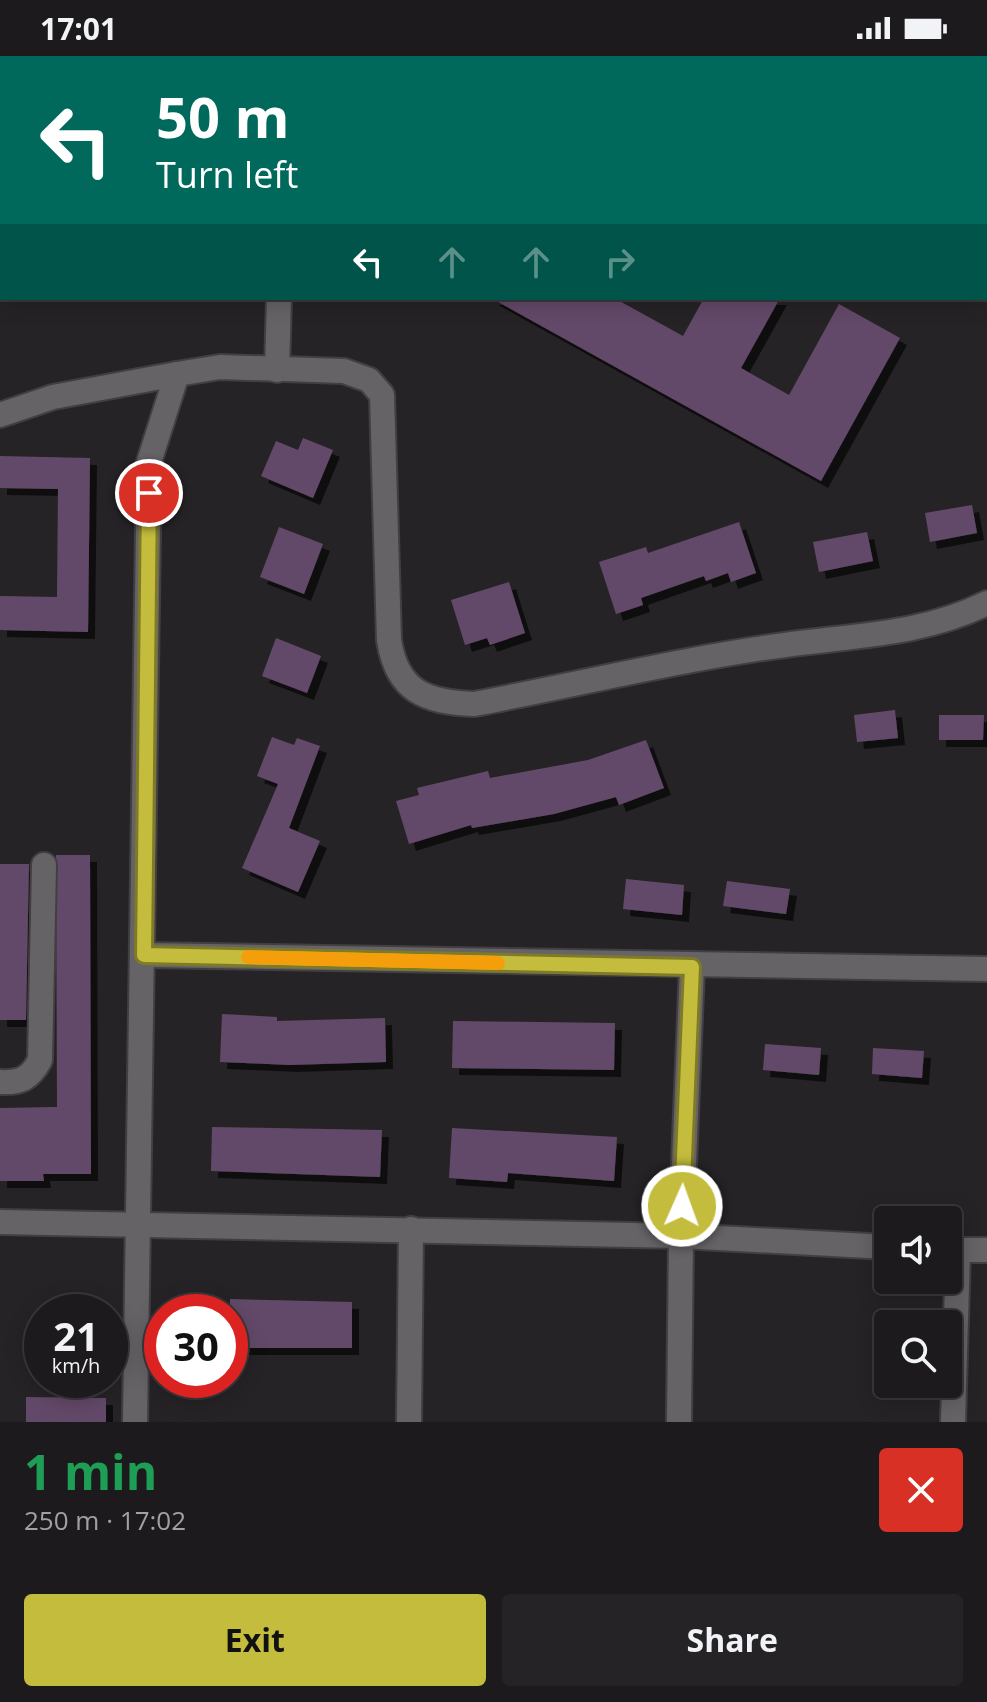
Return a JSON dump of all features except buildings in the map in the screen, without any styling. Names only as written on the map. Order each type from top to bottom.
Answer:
[{"type":"street","points":[[277,370],[279,300]]},
{"type":"street","points":[[0,415],[53,397],[220,367],[344,371],[369,380],[382,395],[393,666],[412,688],[440,702],[474,704],[791,644],[882,636],[954,619],[987,603]]},
{"type":"street","points":[[135,1422],[149,462],[177,374]]},
{"type":"street","points":[[0,1082],[17,1083],[28,1077],[40,1060],[44,865]]},
{"type":"street","points":[[144,955],[692,967],[987,969]]},
{"type":"street","points":[[679,1422],[681,1236],[692,967]]},
{"type":"street","points":[[0,1222],[681,1236],[874,1246]]},
{"type":"street","points":[[409,1422],[411,1229]]},
{"type":"street","points":[[962,1250],[987,1250]]},
{"type":"street","points":[[953,1294],[953,1422]]},
{"type":"slow traffic","points":[[248,957],[498,963]]},
{"type":"route","points":[[149,493],[144,955],[692,967],[682,1206]]}]
